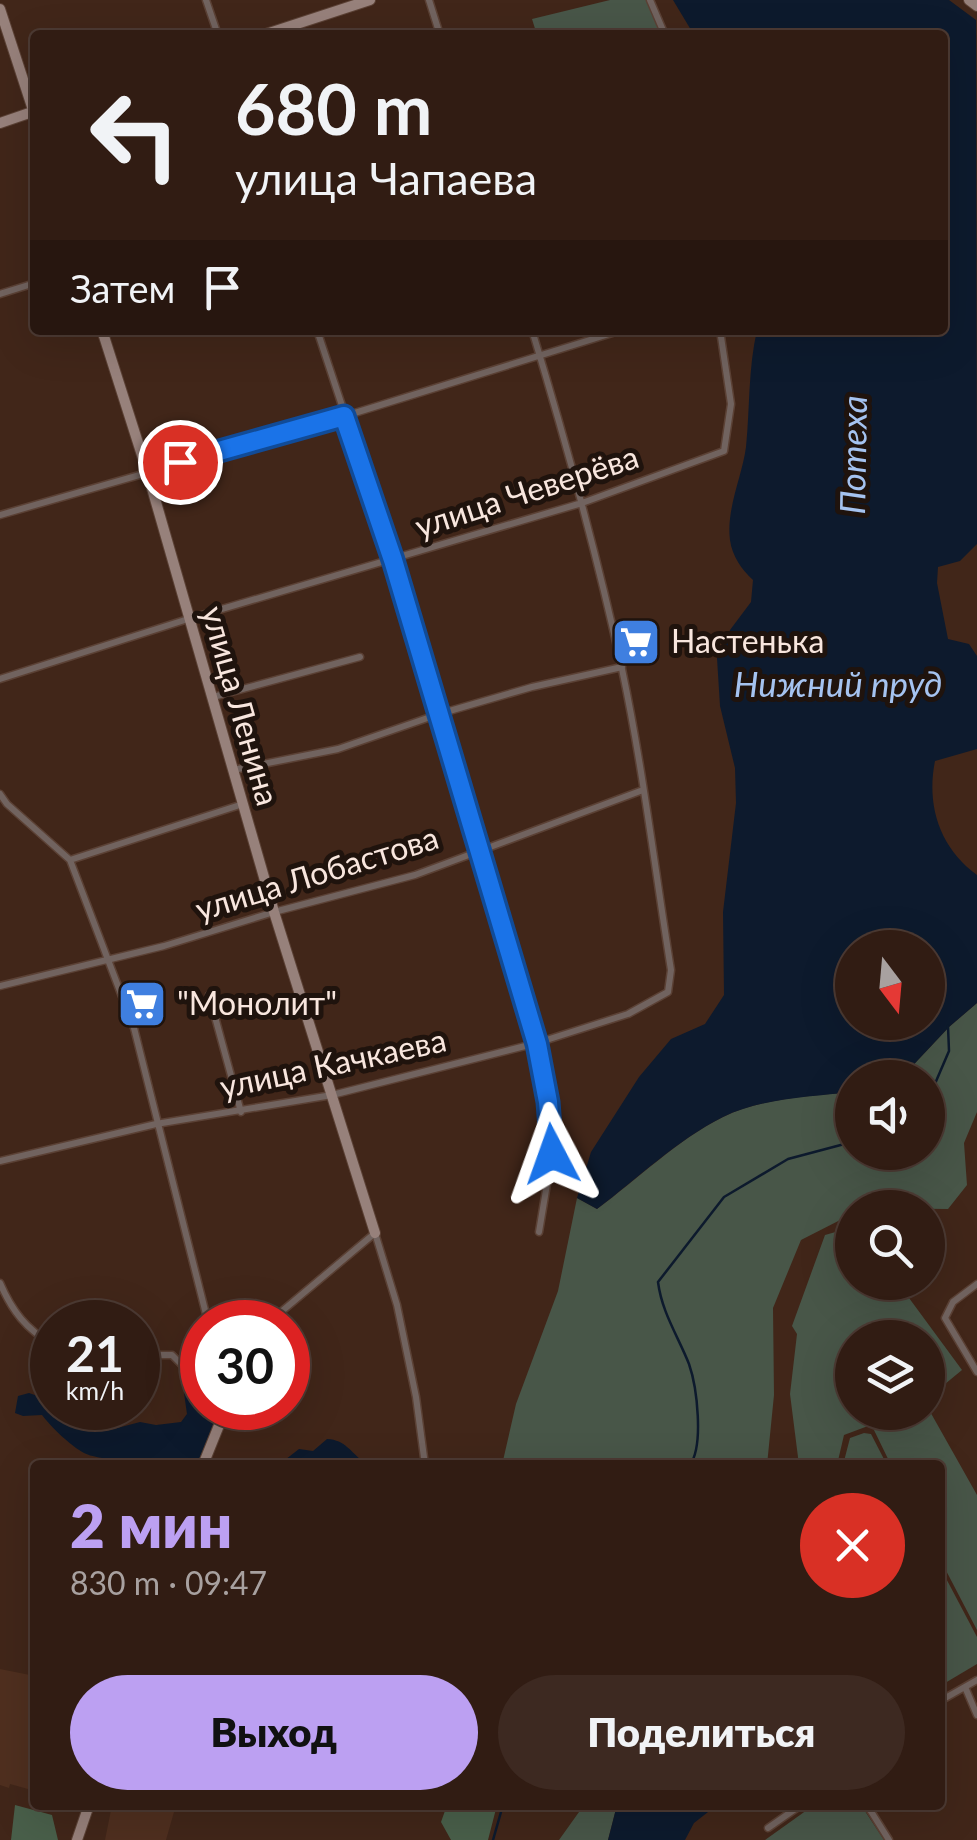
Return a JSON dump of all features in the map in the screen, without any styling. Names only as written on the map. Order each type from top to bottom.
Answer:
[{"type":"street","points":[[206,0],[216,30]]},
{"type":"street","points":[[277,30],[370,0]]},
{"type":"street","points":[[429,0],[438,30]]},
{"type":"street","points":[[650,0],[663,30]]},
{"type":"street","points":[[969,0],[977,6]]},
{"type":"street","points":[[0,9],[30,98]]},
{"type":"street","points":[[0,123],[30,114]]},
{"type":"street","points":[[0,294],[30,285]]},
{"type":"street","name":"улица Ленина","points":[[104,335],[147,471],[274,912],[374,1233]]},
{"type":"street","points":[[319,335],[393,560],[537,1044],[548,1102],[552,1154],[539,1232]]},
{"type":"street","points":[[533,335],[582,502],[622,668],[643,790]]},
{"type":"street","points":[[0,515],[344,416],[605,335]]},
{"type":"street","name":"улица Чеверёва","points":[[0,679],[582,502],[724,452],[731,404],[721,335]]},
{"type":"street","points":[[212,698],[360,657]]},
{"type":"street","points":[[233,770],[338,749],[532,687],[622,668]]},
{"type":"street","name":"улица Лобастова","points":[[0,986],[164,946],[274,912],[400,880],[643,790]]},
{"type":"street","name":"улица Качкаева","points":[[0,1161],[156,1124],[332,1095],[537,1044],[628,1014],[668,992],[671,970],[643,790]]},
{"type":"street","points":[[0,794],[70,860],[134,1028],[202,1300]]},
{"type":"street","points":[[70,860],[243,804]]},
{"type":"street","points":[[209,995],[240,1112]]},
{"type":"street","points":[[295,1300],[374,1233],[397,1305],[424,1460]]},
{"type":"street","points":[[0,1283],[12,1310],[30,1328]]},
{"type":"street","points":[[977,1284],[953,1302],[944,1318],[977,1372]]},
{"type":"street","points":[[205,1460],[217,1430]]},
{"type":"street","points":[[945,1698],[977,1680]]},
{"type":"street","points":[[965,1687],[977,1715]]},
{"type":"street","points":[[77,1840],[87,1810]]},
{"type":"street","points":[[768,1828],[794,1810]]},
{"type":"street","points":[[870,1810],[889,1840]]},
{"type":"shaded area","points":[[0,1669],[30,1675],[30,1790],[0,1785]]},
{"type":"shaded area","points":[[111,1810],[175,1810],[166,1840],[105,1840]]},
{"type":"green space","points":[[610,0],[652,0],[665,30],[535,30],[532,19]]},
{"type":"green space","points":[[977,1003],[977,1112],[964,1143],[967,1185],[948,1209],[945,1190],[835,1190],[835,1223],[801,1240],[773,1308],[774,1395],[768,1460],[503,1460],[516,1404],[558,1291],[577,1198],[597,1209],[674,1148],[723,1117],[770,1102],[835,1094],[835,1170],[945,1170],[945,1060],[918,1060],[937,1040],[945,1040],[945,1031]]},
{"type":"green space","points":[[835,1232],[835,1300],[911,1300],[925,1320],[835,1320],[835,1430],[857,1430],[844,1435],[838,1460],[798,1460],[790,1394],[797,1334],[792,1326],[825,1235]]},
{"type":"green space","points":[[945,1347],[962,1370],[945,1384]]},
{"type":"green space","points":[[874,1430],[940,1430],[977,1495],[977,1630],[945,1569],[945,1460],[889,1460]]},
{"type":"green space","points":[[871,1434],[884,1460],[844,1460],[850,1438]]},
{"type":"green space","points":[[945,1576],[977,1637],[977,1664],[945,1683]]},
{"type":"green space","points":[[15,1805],[52,1815],[58,1840],[11,1840]]},
{"type":"green space","points":[[445,1810],[496,1810],[488,1840],[451,1840],[441,1822]]},
{"type":"green space","points":[[580,1810],[616,1810],[608,1840],[559,1840]]},
{"type":"green space","points":[[807,1810],[864,1810],[884,1840],[765,1840]]},
{"type":"water","name":"Нижний пруд","points":[[673,0],[949,0],[976,20],[977,544],[960,561],[938,567],[937,583],[948,639],[969,644],[977,656],[977,749],[935,761],[933,794],[945,839],[977,875],[977,1003],[945,1031],[945,930],[835,930],[835,1040],[937,1040],[918,1060],[835,1060],[835,1094],[770,1102],[723,1117],[673,1148],[597,1209],[577,1198],[591,1152],[639,1077],[671,1039],[705,1024],[724,995],[723,912],[736,803],[735,768],[720,706],[717,658],[730,630],[751,602],[753,580],[735,557],[729,528],[746,447],[756,335],[948,335],[948,30],[691,30]]},
{"type":"water","points":[[29,1393],[30,1416],[15,1413],[18,1396]]},
{"type":"water","points":[[180,1422],[180,1430],[211,1430],[199,1460],[106,1459],[84,1453],[56,1430],[160,1430],[160,1425]]},
{"type":"water","points":[[327,1439],[333,1440],[362,1460],[285,1460],[299,1449],[313,1451]]},
{"type":"water","points":[[616,1810],[711,1810],[694,1823],[685,1840],[608,1840]]},
{"type":"waterway","name":"Потеха","points":[[945,1060],[949,1051],[948,1026]]},
{"type":"waterway","name":"Потеха","points":[[692,1460],[698,1430],[694,1387],[658,1282],[724,1197],[788,1159],[835,1147]]},
{"type":"waterway","name":"Потеха","points":[[493,1840],[502,1810]]},
{"type":"place","name":"Настенька","points":[[636,642]]},
{"type":"place","name":"\"Монолит\"","points":[[142,1004]]},
{"type":"route","points":[[180,462],[344,416],[393,560],[537,1044],[548,1102],[552,1154]]}]
